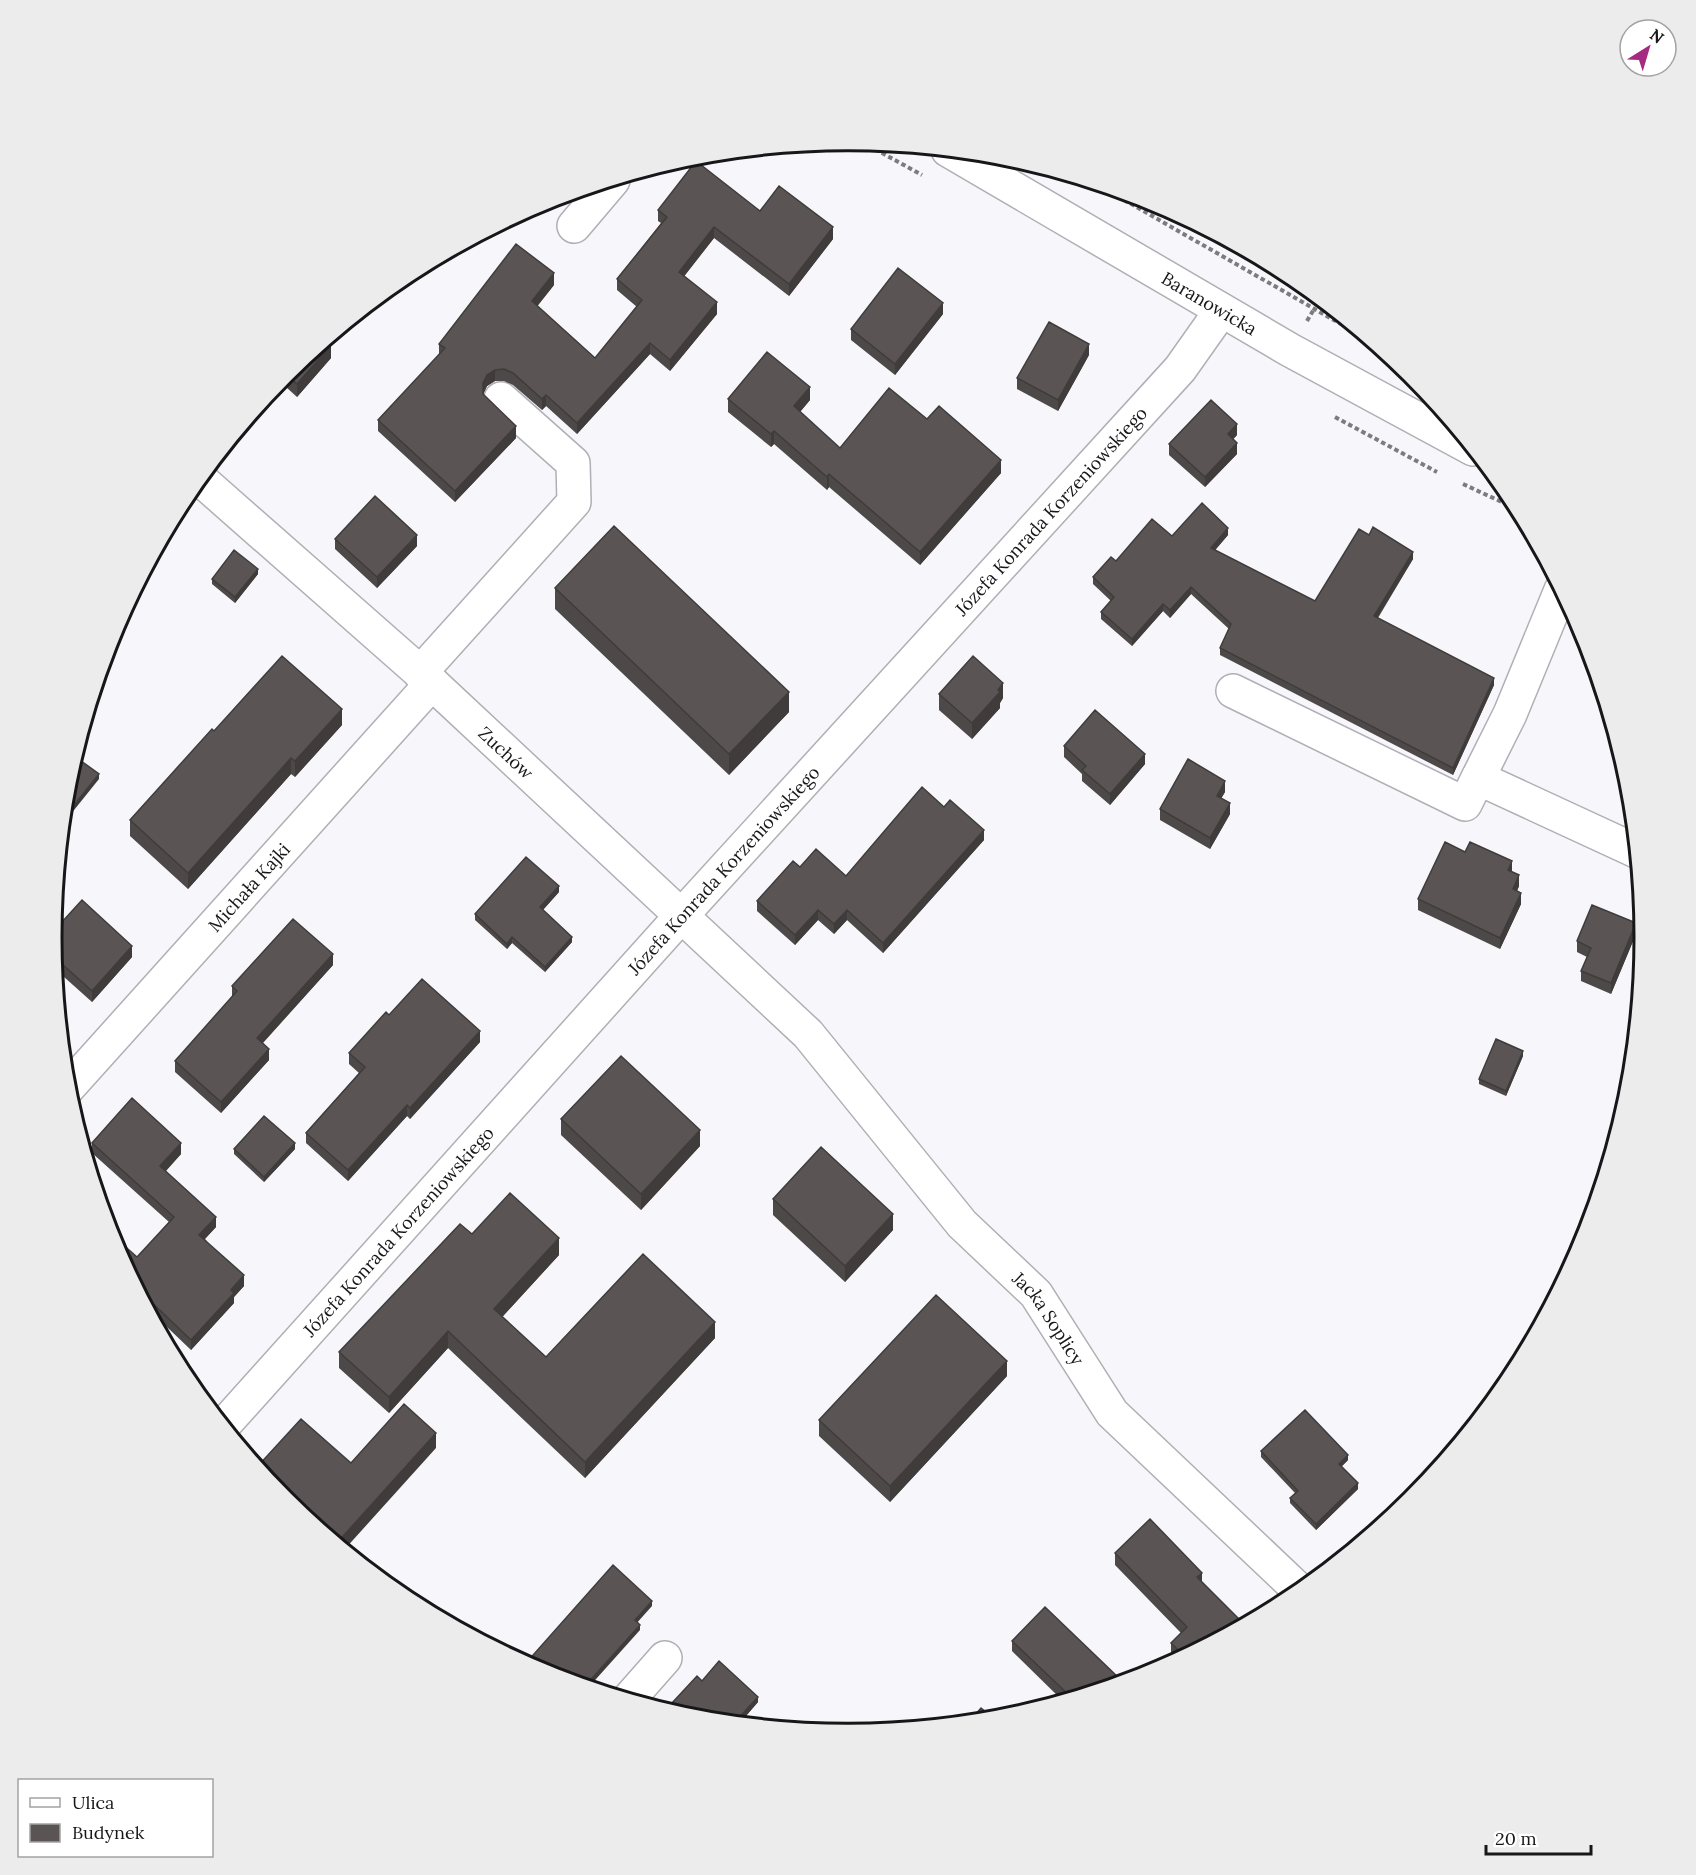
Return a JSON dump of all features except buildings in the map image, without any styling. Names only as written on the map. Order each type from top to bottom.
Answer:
[{"type":"street","name":"Baranowicka","points":[[965,160],[1221,311],[1456,440]]},
{"type":"street","points":[[574,226],[604,190]]},
{"type":"street","name":"Józefa Konrada Korzeniowskiego","points":[[228,1421],[682,915],[1180,369],[1221,311]]},
{"type":"street","name":"Michała Kajki","points":[[75,1080],[426,678],[574,502],[573,463],[501,399]]},
{"type":"street","name":"Zuchów","points":[[206,484],[426,678],[808,1034]]},
{"type":"street","points":[[1233,691],[1465,804],[1510,714],[1557,599]]},
{"type":"street","points":[[1478,778],[1629,847]]},
{"type":"street","name":"Jacka Soplicy","points":[[808,1034],[962,1224],[1036,1294],[1112,1413],[1294,1585]]},
{"type":"street","points":[[633,1694],[665,1658]]},
{"type":"path","points":[[880,152],[932,181]]},
{"type":"path","points":[[1133,205],[1336,321]]}]
